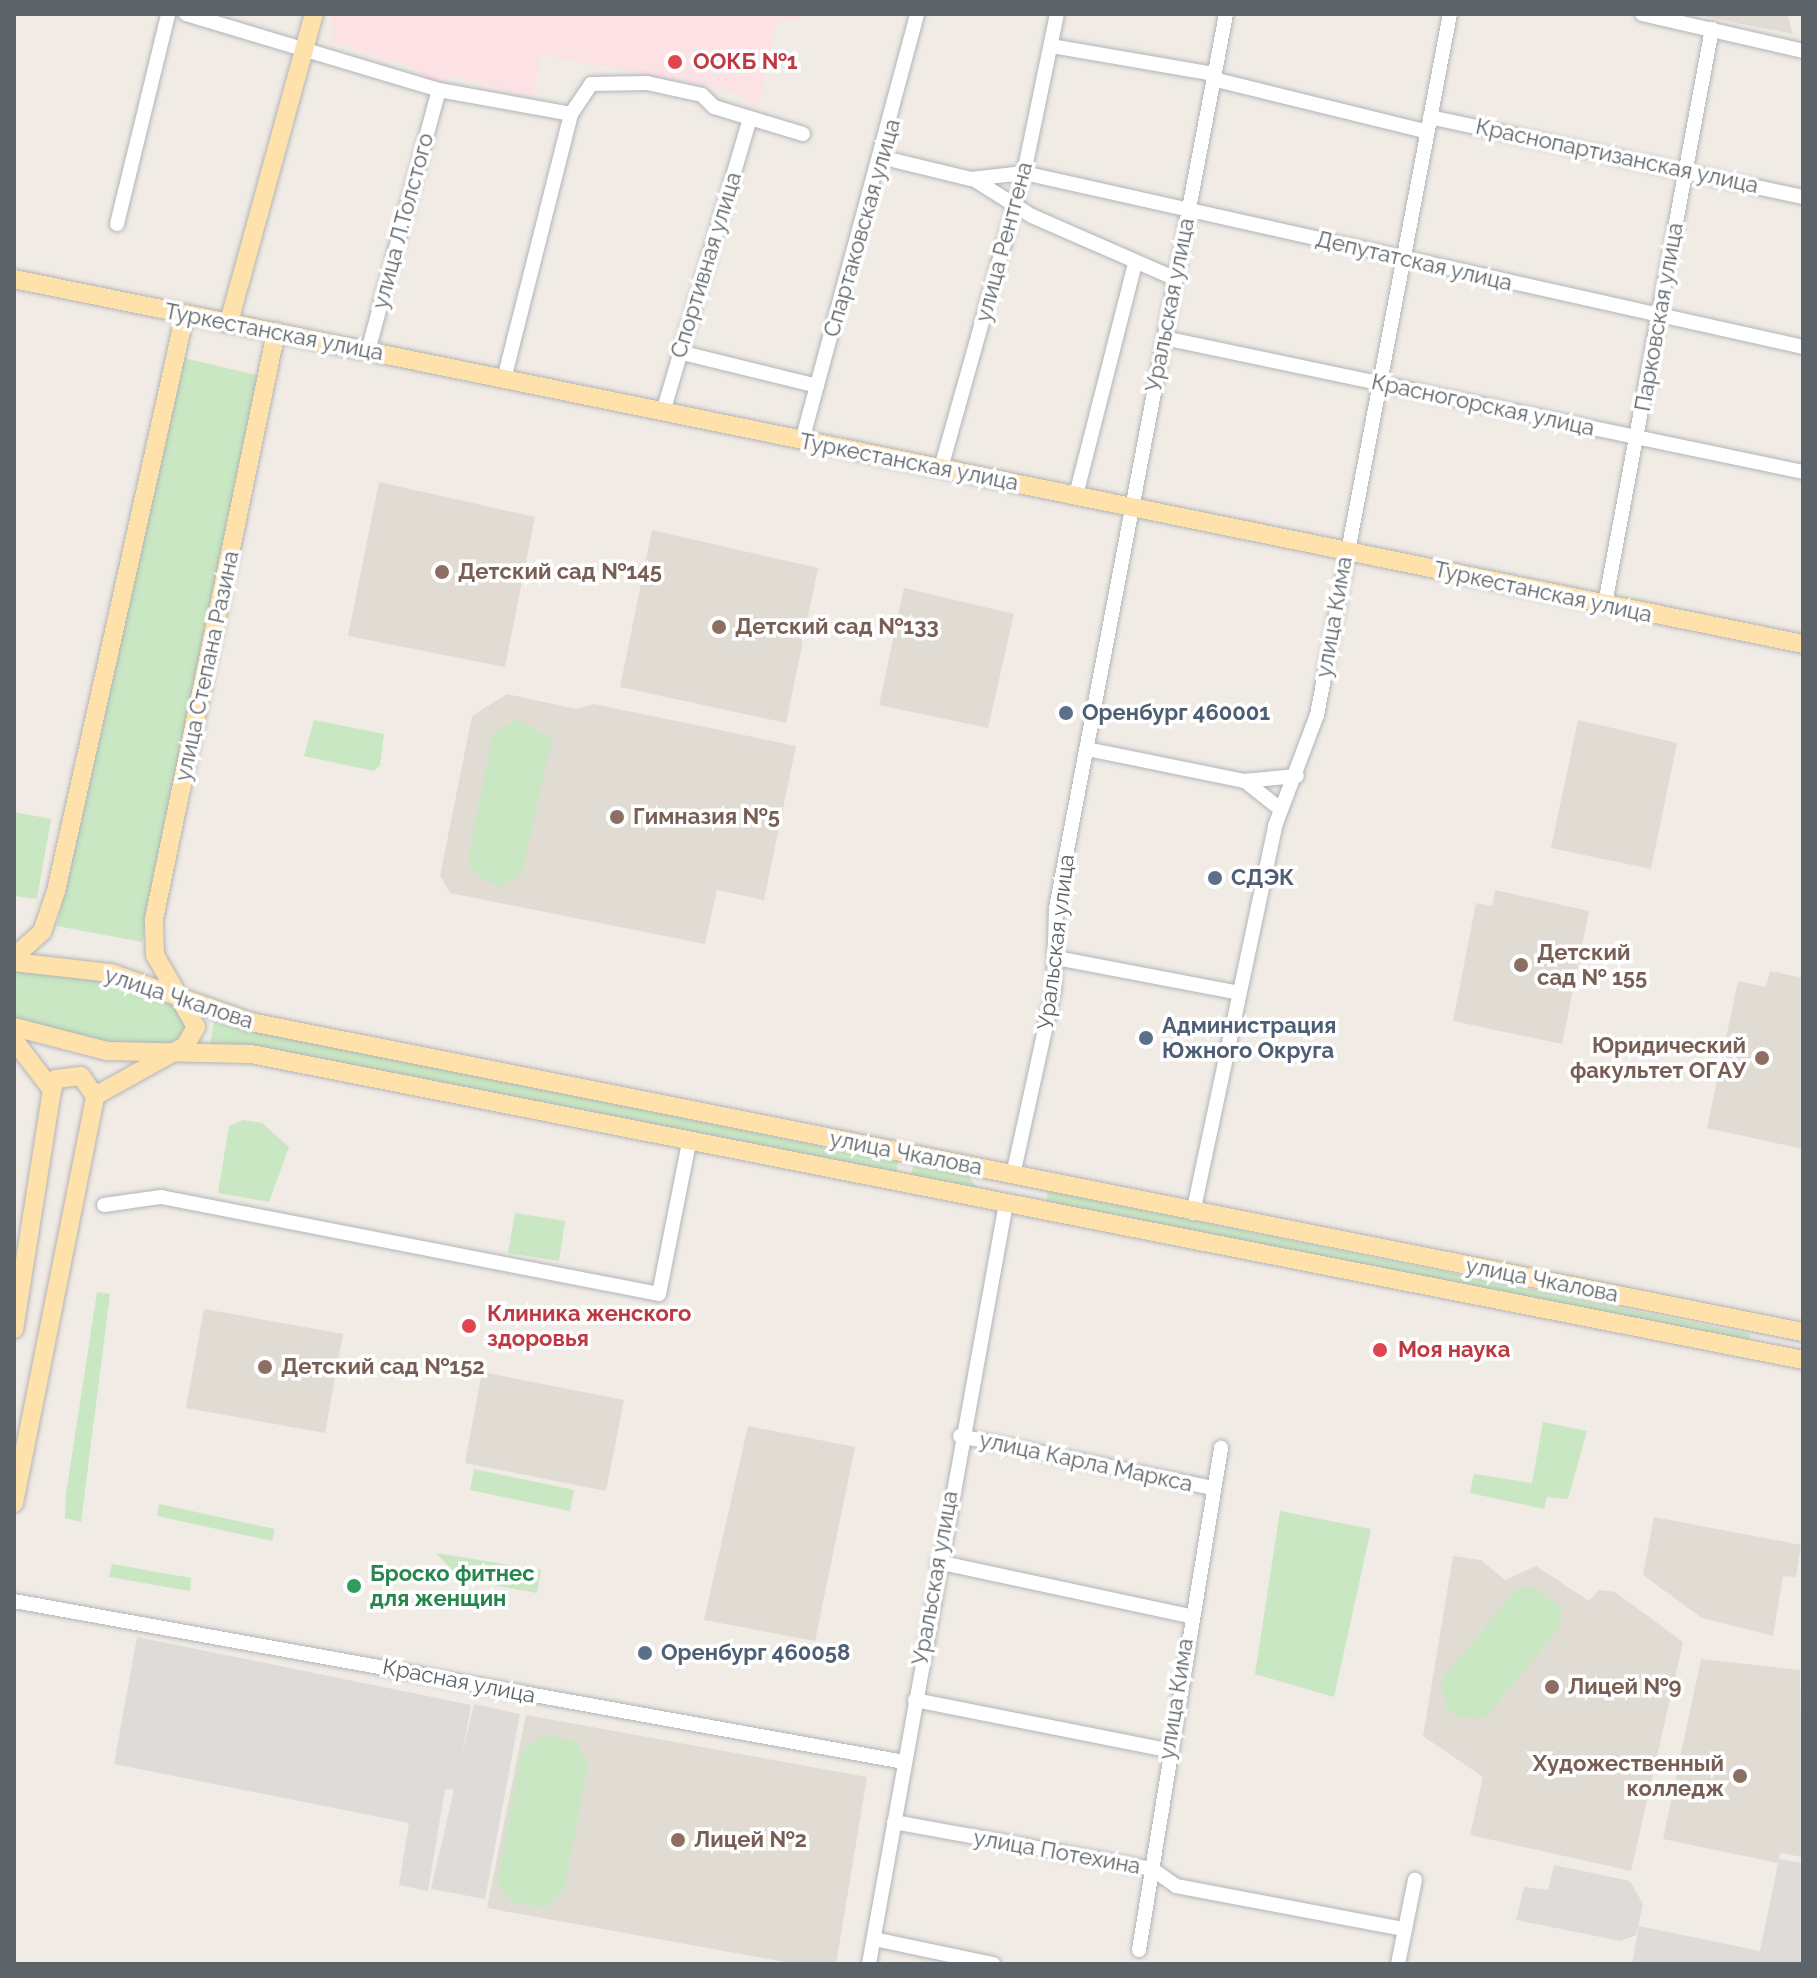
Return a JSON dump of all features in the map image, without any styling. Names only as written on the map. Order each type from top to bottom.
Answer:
[{"type":"main road","points":[[229,322],[314,14]]},
{"type":"main road","name":"Туркестанская улица","points":[[14,279],[1803,644]]},
{"type":"main road","points":[[14,960],[42,932],[56,891],[185,314]]},
{"type":"main road","name":"улица Степана Разина","points":[[170,1055],[196,1027],[155,955],[156,908],[276,332]]},
{"type":"main road","name":"улица Чкалова","points":[[14,960],[111,973],[251,1022],[1193,1213],[1803,1332]]},
{"type":"main road","name":"улица Чкалова","points":[[14,1027],[64,1044],[170,1055],[251,1054],[689,1143],[902,1182],[1803,1360]]},
{"type":"main road","points":[[14,1040],[52,1090]]},
{"type":"main road","points":[[14,1503],[95,1096],[121,1075],[170,1055]]},
{"type":"main road","points":[[14,1329],[22,1238],[52,1090],[56,1079],[81,1076],[95,1096]]},
{"type":"main road","points":[[902,1182],[907,1153]]},
{"type":"main road","name":"Уральская улица","points":[[1006,1203],[1013,1175]]},
{"type":"main road","points":[[1758,1351],[1762,1324]]},
{"type":"street","points":[[117,224],[168,14]]},
{"type":"street","points":[[186,14],[439,90],[571,114]]},
{"type":"street","name":"Спартаковская улица","points":[[802,441],[884,158],[917,14]]},
{"type":"street","name":"улица Рентгена","points":[[941,468],[1024,173],[1057,14]]},
{"type":"street","name":"Уральская улица","points":[[1013,1175],[1056,958],[1056,908],[1135,507],[1174,278],[1226,14]]},
{"type":"street","name":"улица Кима","points":[[1193,1213],[1279,808],[1297,776],[1315,725],[1399,257],[1450,14]]},
{"type":"street","points":[[1642,14],[1803,51]]},
{"type":"street","name":"Парковская улица","points":[[1605,604],[1712,29]]},
{"type":"street","name":"Краснопартизанская улица","points":[[1052,46],[1213,76],[1427,124],[1803,197]]},
{"type":"street","points":[[504,379],[571,114],[591,84],[606,80],[702,95],[750,119],[803,134]]},
{"type":"street","name":"улица Л.Толстого","points":[[368,351],[439,90]]},
{"type":"street","name":"Спортивная улица","points":[[663,412],[750,119]]},
{"type":"street","points":[[884,158],[971,179],[1015,206],[1135,264],[1174,278]]},
{"type":"street","points":[[971,179],[1024,173]]},
{"type":"street","name":"Депутатская улица","points":[[1024,173],[1803,347]]},
{"type":"street","points":[[1076,495],[1135,264]]},
{"type":"street","name":"Красногорская улица","points":[[1164,338],[1803,472]]},
{"type":"street","points":[[679,352],[817,386]]},
{"type":"street","points":[[1087,749],[1244,781],[1297,776]]},
{"type":"street","points":[[1244,781],[1279,808]]},
{"type":"street","points":[[1056,958],[1239,993]]},
{"type":"street","points":[[104,1205],[177,1200],[659,1294],[689,1143]]},
{"type":"street","name":"Уральская улица","points":[[869,1964],[960,1436],[1006,1203]]},
{"type":"street","name":"улица Карла Маркса","points":[[960,1436],[1213,1488]]},
{"type":"street","name":"улица Кима","points":[[1139,1950],[1167,1750],[1221,1448]]},
{"type":"street","points":[[938,1562],[1190,1616]]},
{"type":"street","name":"Красная улица","points":[[14,1601],[904,1762]]},
{"type":"street","points":[[915,1700],[1167,1750]]},
{"type":"street","name":"улица Потехина","points":[[894,1822],[1152,1869],[1176,1886],[1404,1929]]},
{"type":"street","points":[[1398,1964],[1415,1880]]},
{"type":"street","points":[[874,1939],[993,1964]]},
{"type":"shaded area","name":"ООКБ №1","points":[[332,14],[801,14],[798,22],[778,18],[759,105],[724,88],[541,55],[532,97],[449,75],[447,83],[419,78],[420,70],[334,42]]},
{"type":"shaded area","points":[[1693,14],[1787,14],[1793,34],[1707,17]]},
{"type":"shaded area","name":"Детский сад №145","points":[[379,482],[535,517],[505,667],[348,636]]},
{"type":"shaded area","name":"Детский сад №133","points":[[652,530],[818,568],[786,723],[620,687]]},
{"type":"shaded area","points":[[904,588],[1014,614],[988,728],[879,705]]},
{"type":"shaded area","name":"Гимназия №5","points":[[507,694],[576,709],[594,704],[796,746],[764,900],[717,890],[705,944],[450,893],[440,876],[472,716]]},
{"type":"shaded area","points":[[1578,720],[1677,743],[1651,869],[1551,848]]},
{"type":"shaded area","name":"Детский сад № 155","points":[[1495,890],[1589,911],[1562,1044],[1453,1021],[1476,903],[1492,906]]},
{"type":"shaded area","name":"Юридический факультет ОГАУ","points":[[1770,971],[1803,978],[1803,1149],[1707,1128],[1738,981],[1766,987]]},
{"type":"shaded area","name":"Детский сад №152","points":[[204,1309],[343,1334],[325,1433],[186,1408]]},
{"type":"shaded area","points":[[482,1372],[624,1400],[606,1491],[465,1463]]},
{"type":"shaded area","points":[[748,1426],[855,1447],[815,1641],[704,1620]]},
{"type":"shaded area","points":[[1654,1517],[1801,1545],[1796,1577],[1783,1576],[1773,1636],[1702,1618],[1643,1575]]},
{"type":"shaded area","name":"Лицей №9","points":[[1453,1556],[1481,1560],[1505,1580],[1536,1566],[1589,1601],[1599,1590],[1615,1592],[1683,1642],[1631,1871],[1470,1835],[1483,1777],[1423,1736]]},
{"type":"shaded area","points":[[137,1637],[471,1705],[456,1790],[445,1789],[428,1891],[399,1885],[409,1823],[114,1764]]},
{"type":"shaded area","name":"Художественный колледж","points":[[1701,1659],[1800,1670],[1803,1857],[1780,1853],[1778,1863],[1663,1839]]},
{"type":"shaded area","points":[[474,1704],[520,1714],[485,1899],[431,1889]]},
{"type":"shaded area","name":"Лицей №2","points":[[526,1715],[867,1777],[836,1964],[796,1964],[487,1908]]},
{"type":"shaded area","points":[[1779,1859],[1803,1863],[1803,1964],[1632,1964],[1639,1926],[1760,1951]]},
{"type":"shaded area","points":[[1554,1865],[1630,1881],[1643,1904],[1636,1935],[1620,1941],[1516,1920],[1524,1887],[1548,1890]]},
{"type":"green space","points":[[180,357],[260,376],[142,942],[57,926]]},
{"type":"green space","points":[[517,719],[552,739],[522,873],[500,887],[472,872],[468,858],[493,734]]},
{"type":"green space","points":[[314,720],[384,734],[380,765],[374,771],[304,756]]},
{"type":"green space","points":[[14,812],[51,819],[37,899],[14,896]]},
{"type":"green space","points":[[14,969],[138,985],[182,1008],[186,1029],[168,1047],[120,1044],[14,1020]]},
{"type":"green space","points":[[214,1022],[898,1162],[896,1173],[256,1047],[210,1044]]},
{"type":"green space","points":[[243,1120],[262,1123],[289,1147],[269,1202],[218,1193],[229,1126]]},
{"type":"green space","points":[[914,1164],[967,1174],[977,1188],[911,1175]]},
{"type":"green space","points":[[1048,1191],[1750,1334],[1749,1342],[1046,1203]]},
{"type":"green space","points":[[515,1213],[565,1221],[559,1261],[508,1253]]},
{"type":"green space","points":[[97,1292],[110,1294],[81,1522],[65,1518],[66,1494]]},
{"type":"green space","points":[[1543,1422],[1587,1431],[1568,1499],[1547,1497],[1544,1509],[1470,1493],[1474,1474],[1532,1483]]},
{"type":"green space","points":[[474,1469],[574,1490],[570,1511],[470,1490]]},
{"type":"green space","points":[[159,1504],[275,1529],[272,1541],[157,1516]]},
{"type":"green space","points":[[1280,1511],[1371,1529],[1334,1697],[1255,1674]]},
{"type":"green space","points":[[436,1553],[541,1570],[537,1593],[461,1579]]},
{"type":"green space","points":[[112,1564],[191,1578],[190,1591],[109,1577]]},
{"type":"green space","points":[[1530,1586],[1562,1607],[1560,1627],[1485,1718],[1458,1717],[1447,1710],[1441,1680],[1515,1591]]},
{"type":"green space","points":[[546,1735],[576,1741],[588,1764],[564,1890],[546,1908],[512,1902],[497,1882],[522,1750]]},
{"type":"place","name":"ООКБ №1","points":[[675,62]]},
{"type":"place","name":"Детский сад №145","points":[[442,572]]},
{"type":"place","name":"Детский сад №133","points":[[719,627]]},
{"type":"place","name":"Оренбург 460001","points":[[1066,713]]},
{"type":"place","name":"Гимназия №5","points":[[617,817]]},
{"type":"place","name":"СДЭК","points":[[1215,878]]},
{"type":"place","name":"Детский сад № 155","points":[[1521,965]]},
{"type":"place","name":"Администрация Южного Округа","points":[[1146,1038]]},
{"type":"place","name":"Юридический факультет ОГАУ","points":[[1762,1058]]},
{"type":"place","name":"Клиника женского здоровья","points":[[469,1326]]},
{"type":"place","name":"Моя наука","points":[[1380,1350]]},
{"type":"place","name":"Детский сад №152","points":[[265,1367]]},
{"type":"place","name":"Броско фитнес для женщин","points":[[354,1586]]},
{"type":"place","name":"Оренбург 460058","points":[[645,1653]]},
{"type":"place","name":"Лицей №9","points":[[1552,1687]]},
{"type":"place","name":"Художественный колледж","points":[[1740,1776]]},
{"type":"place","name":"Лицей №2","points":[[678,1840]]}]
